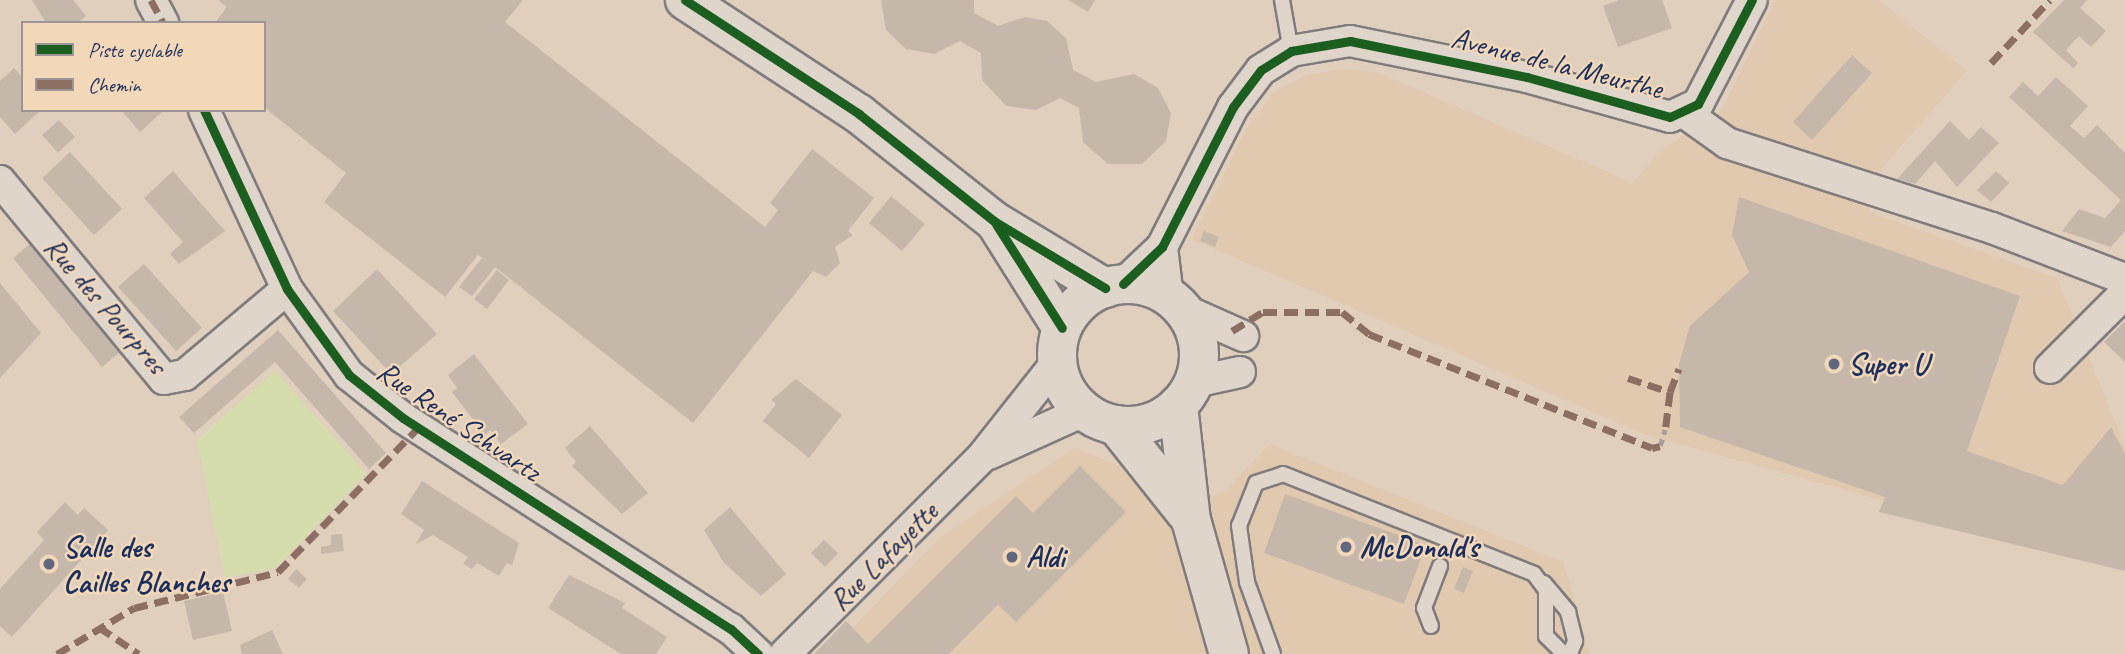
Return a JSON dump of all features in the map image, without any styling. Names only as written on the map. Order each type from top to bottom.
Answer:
[{"type":"street","points":[[151,0],[162,21]]},
{"type":"street","points":[[685,0],[859,114],[994,221],[1114,286],[1175,303],[1243,336]]},
{"type":"street","points":[[1685,113],[1705,93],[1752,0]]},
{"type":"street","name":"Avenue de la Meurthe","points":[[1114,286],[1162,247],[1233,107],[1261,70],[1291,51],[1350,41],[1527,77],[1652,116],[1685,113],[1727,143],[2125,279]]},
{"type":"street","name":"Rue René Schvartz","points":[[205,112],[287,289],[334,359],[371,396],[731,629],[758,654]]},
{"type":"street","name":"Rue des Pourpres","points":[[0,181],[164,379],[185,375],[287,289]]},
{"type":"street","points":[[994,221],[1060,345]]},
{"type":"street","points":[[1162,247],[1175,303],[1198,344],[1186,394],[1191,520],[1230,654]]},
{"type":"street","points":[[1114,286],[1079,303],[1060,345],[1061,381],[1100,418],[1191,520]]},
{"type":"street","points":[[2050,368],[2125,293]]},
{"type":"street","name":"Rue Lafayette","points":[[785,654],[982,457],[1060,345]]},
{"type":"street","points":[[1100,418],[1139,425],[1186,394],[1240,372]]},
{"type":"street","name":"Rue Lafayette","points":[[982,457],[1100,418]]},
{"type":"lane","points":[[1282,0],[1291,51]]},
{"type":"lane","points":[[1273,654],[1240,551],[1245,497],[1268,476],[1283,474],[1544,583],[1568,612],[1574,641],[1570,654]]},
{"type":"lane","points":[[1431,626],[1424,608],[1440,566]]},
{"type":"lane","points":[[1544,583],[1541,623],[1564,654]]},
{"type":"path","points":[[1660,446],[1665,430]]},
{"type":"shaded area","points":[[1775,0],[1879,0],[1967,71],[1881,169],[1869,212],[2057,278],[2125,446],[2125,567],[1646,435],[1191,239],[1247,128],[1273,93],[1306,75],[1346,69],[1377,72],[1633,183],[1659,152],[1722,110]]},
{"type":"shaded area","points":[[1270,444],[1563,562],[1590,654],[814,654],[846,621],[853,627],[942,536],[1075,448],[1129,470],[1164,514],[1225,491]]},
{"type":"green space","points":[[275,371],[366,474],[275,568],[225,578],[197,440]]},
{"type":"building","points":[[32,0],[73,0],[86,16],[80,21],[45,21]]},
{"type":"building","points":[[218,0],[523,0],[505,22],[765,227],[778,210],[770,203],[812,149],[874,198],[848,231],[853,235],[835,247],[840,263],[826,277],[813,271],[693,423],[495,267],[472,296],[459,287],[482,258],[490,263],[478,255],[445,297],[324,202],[346,173],[266,109],[266,21],[216,21],[227,7]]},
{"type":"building","points":[[881,0],[974,0],[974,13],[998,26],[1025,17],[1047,21],[1066,38],[1073,70],[1096,82],[1134,74],[1158,88],[1171,113],[1166,141],[1142,164],[1108,164],[1083,142],[1079,108],[1060,98],[1036,110],[1006,106],[982,80],[981,53],[960,41],[934,54],[906,49],[886,30]]},
{"type":"building","points":[[1068,0],[1095,0],[1088,12]]},
{"type":"building","points":[[1619,0],[1662,0],[1672,28],[1618,47],[1603,6]]},
{"type":"building","points":[[2064,0],[2087,0],[2080,8],[2106,31],[2091,47],[2079,36],[2066,50],[2078,63],[2073,68],[2033,32]]},
{"type":"building","points":[[1852,55],[1872,73],[1812,140],[1793,122]]},
{"type":"building","points":[[14,68],[21,76],[21,112],[39,112],[15,134],[0,117],[0,81]]},
{"type":"building","points":[[2056,77],[2088,106],[2070,126],[2084,138],[2097,125],[2125,153],[2125,231],[2111,247],[2062,231],[2079,209],[2105,218],[2121,200],[2009,97],[2023,82],[2038,96]]},
{"type":"building","points":[[123,112],[162,112],[140,132]]},
{"type":"building","points":[[59,120],[75,137],[58,153],[42,135]]},
{"type":"building","points":[[1950,121],[1969,140],[1981,127],[1999,143],[1957,187],[1935,161],[1915,184],[1897,179]]},
{"type":"building","points":[[70,152],[122,209],[94,235],[42,178]]},
{"type":"building","points":[[173,171],[225,231],[179,264],[170,254],[183,242],[144,198]]},
{"type":"building","points":[[1996,171],[2009,183],[1991,202],[1977,190]]},
{"type":"building","points":[[891,196],[925,224],[902,251],[869,223]]},
{"type":"building","points":[[1739,197],[2020,296],[1967,451],[2063,485],[2111,427],[2125,454],[2125,571],[1879,512],[1885,497],[1680,427],[1679,364],[1690,326],[1749,272],[1732,235]]},
{"type":"building","points":[[1204,231],[1219,237],[1215,247],[1200,241]]},
{"type":"building","points":[[31,243],[120,352],[102,367],[13,258]]},
{"type":"building","points":[[144,264],[202,328],[176,351],[118,287]]},
{"type":"building","points":[[377,269],[437,334],[391,374],[333,311]]},
{"type":"building","points":[[497,270],[509,280],[487,309],[474,299]]},
{"type":"building","points":[[0,283],[41,333],[0,378]]},
{"type":"building","points":[[2125,321],[2125,362],[2104,342]]},
{"type":"building","points":[[278,330],[386,453],[369,469],[275,362],[194,433],[179,417]]},
{"type":"building","points":[[474,354],[528,424],[501,444],[490,430],[485,435],[452,392],[457,388],[448,375]]},
{"type":"building","points":[[796,379],[842,415],[809,458],[763,421],[776,404],[771,400]]},
{"type":"building","points":[[590,426],[648,493],[622,514],[572,466],[576,462],[565,448]]},
{"type":"building","name":"Aldi","points":[[1080,466],[1126,512],[1016,622],[998,605],[949,654],[814,654],[846,621],[868,644],[1016,496],[1033,513]]},
{"type":"building","points":[[422,481],[519,543],[512,565],[507,563],[499,576],[477,563],[472,569],[463,564],[468,557],[433,535],[416,544],[424,530],[401,514]]},
{"type":"building","name":"McDonald's","points":[[1285,494],[1426,545],[1404,604],[1264,553]]},
{"type":"building","name":"Salle des Cailles Blanches","points":[[65,502],[78,515],[84,508],[108,530],[12,637],[0,626],[0,589],[44,540],[37,532]]},
{"type":"building","points":[[730,507],[786,574],[761,596],[724,563],[704,530]]},
{"type":"building","points":[[342,534],[344,551],[321,554],[321,547],[331,545],[331,535]]},
{"type":"building","points":[[824,540],[838,553],[825,567],[811,553]]},
{"type":"building","points":[[1463,567],[1473,571],[1464,593],[1454,589]]},
{"type":"building","points":[[296,569],[307,579],[299,588],[288,579]]},
{"type":"building","points":[[569,575],[625,603],[622,608],[667,637],[656,654],[621,654],[548,608]]},
{"type":"building","points":[[223,592],[232,631],[193,640],[184,601]]},
{"type":"building","points":[[272,630],[283,654],[242,654],[240,645]]},
{"type":"marked path","points":[[151,0],[162,21]]},
{"type":"marked path","points":[[1991,63],[2050,0]]},
{"type":"marked path","points":[[1232,331],[1263,312],[1342,312],[1369,334],[1652,448],[1660,446]]},
{"type":"marked path","points":[[1670,392],[1679,369]]},
{"type":"marked path","points":[[1628,378],[1670,392],[1665,430]]},
{"type":"marked path","points":[[57,654],[134,608],[278,572],[418,428]]},
{"type":"marked path","points":[[99,627],[139,654]]},
{"type":"cycle path","points":[[685,0],[859,114],[994,221],[1105,288]]},
{"type":"cycle path","points":[[1123,284],[1162,247],[1233,107],[1261,70],[1291,51],[1350,41],[1527,77],[1670,117],[1698,104],[1752,0]]},
{"type":"cycle path","points":[[205,112],[287,289],[349,375],[403,418],[731,629],[758,654]]},
{"type":"cycle path","points":[[996,224],[1062,328]]},
{"type":"place","name":"Super U","points":[[1834,364]]},
{"type":"place","name":"McDonald's","points":[[1346,547]]},
{"type":"place","name":"Aldi","points":[[1012,557]]},
{"type":"place","name":"Salle des Cailles Blanches","points":[[49,564]]}]
